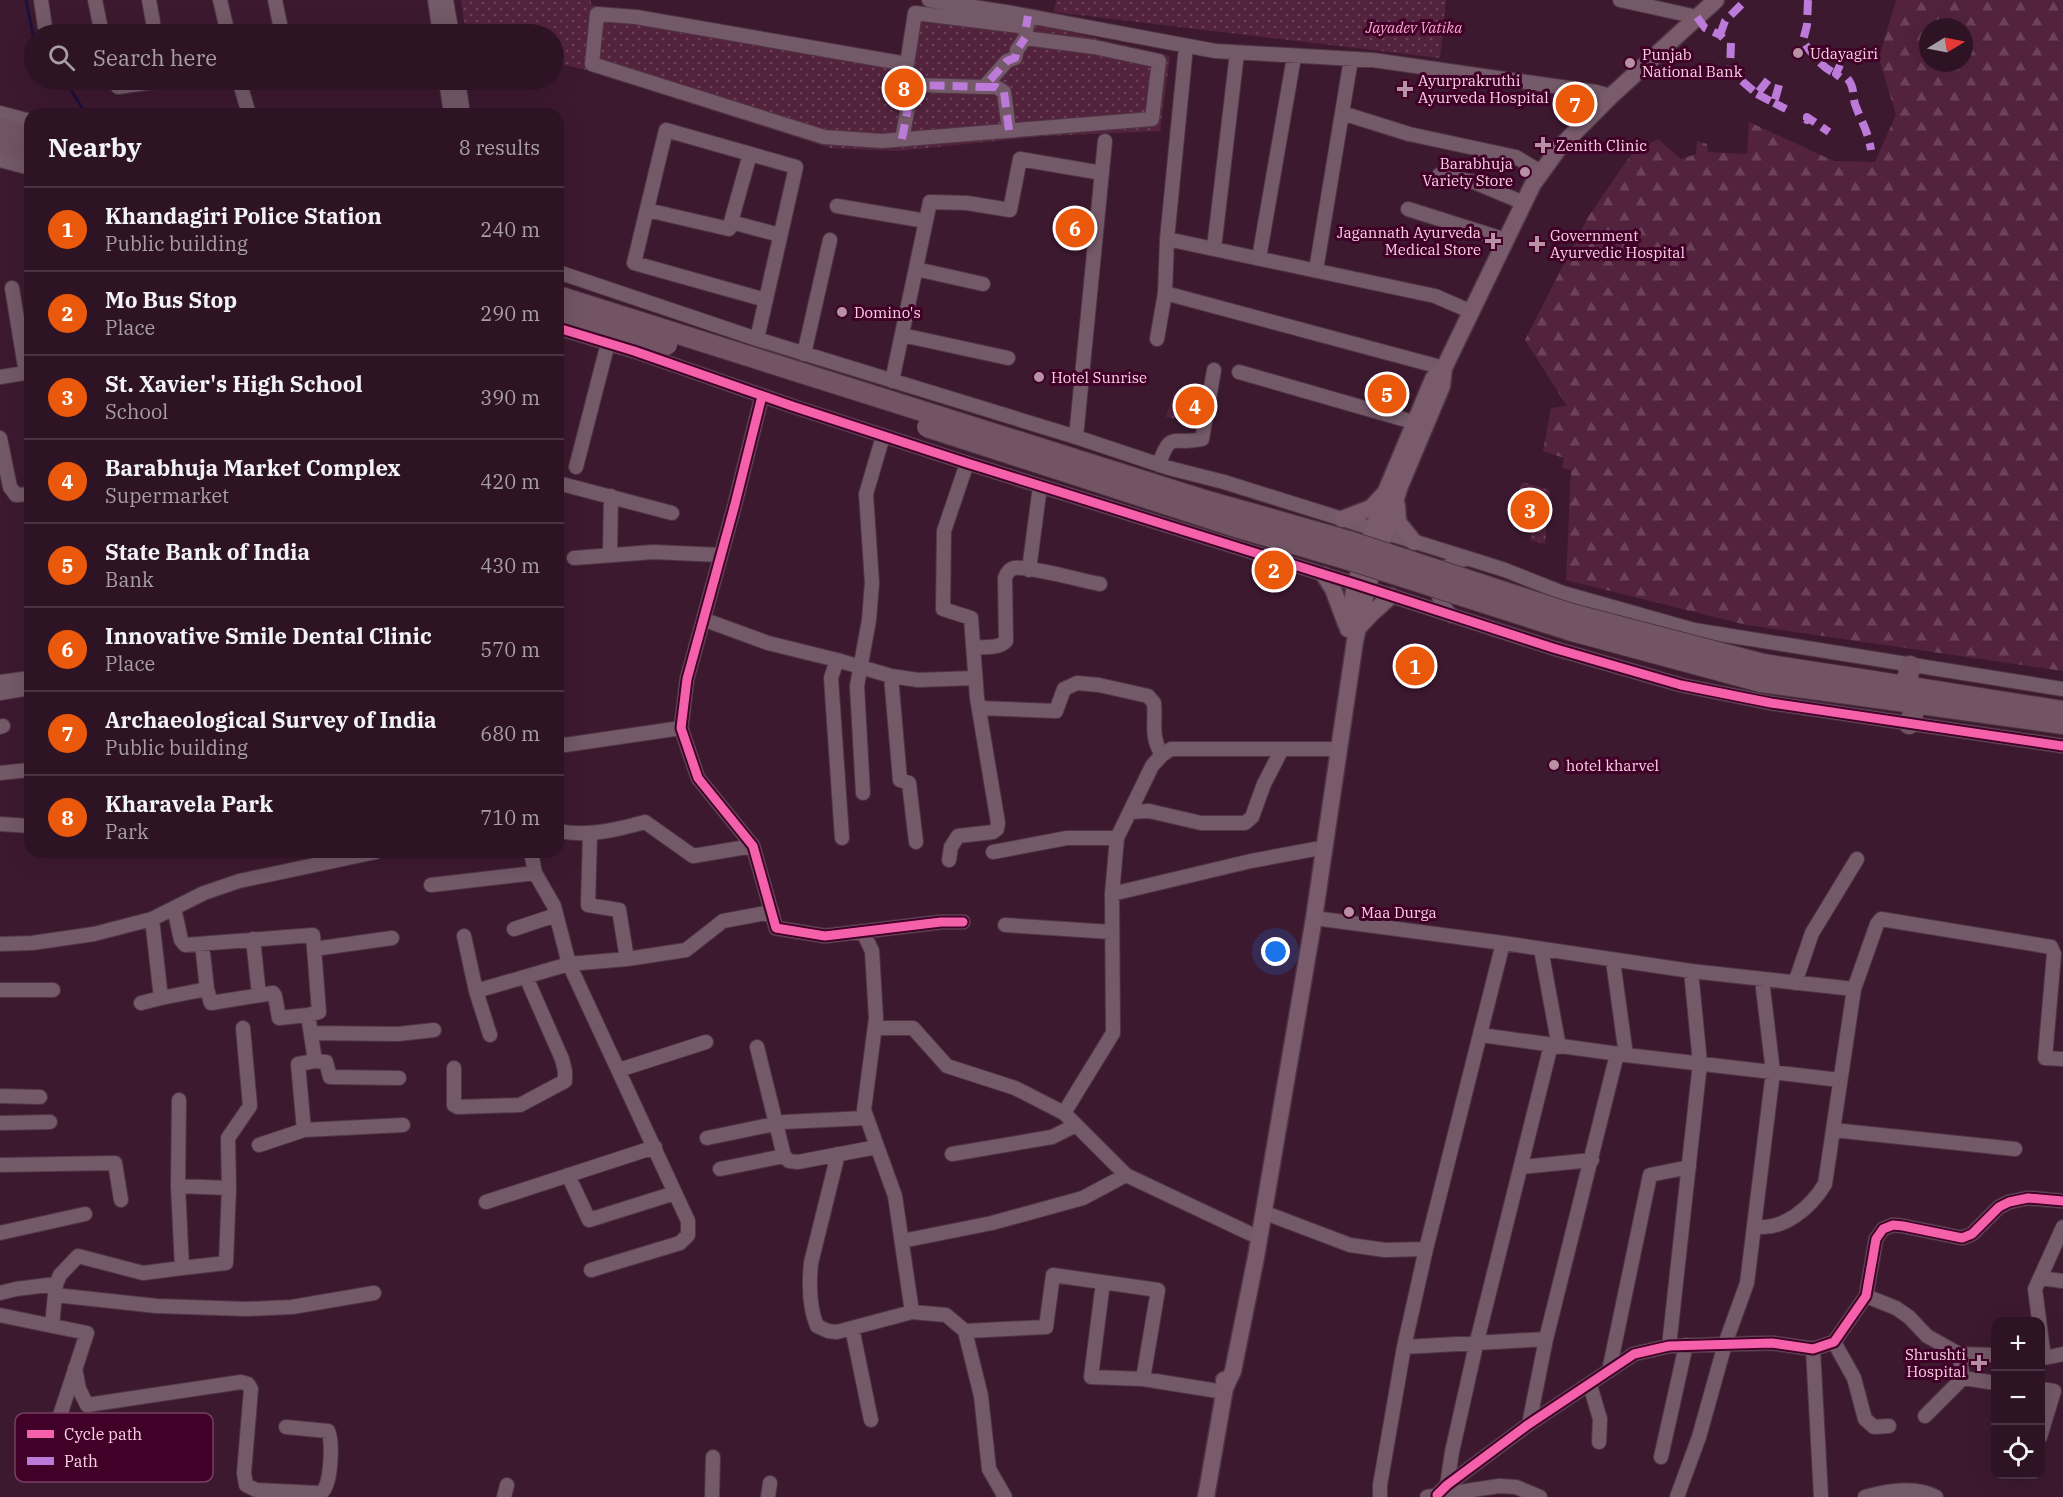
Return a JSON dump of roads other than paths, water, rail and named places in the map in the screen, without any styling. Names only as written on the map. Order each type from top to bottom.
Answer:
[{"type":"highway","points":[[0,128],[24,135]]},
{"type":"highway","points":[[564,299],[1201,499],[1349,541],[1572,614],[1865,688],[1917,704],[2063,724]]},
{"type":"highway","points":[[564,313],[1239,528],[1359,563],[1572,631],[1761,682],[1865,688],[1906,686],[2063,711]]},
{"type":"highway","points":[[1906,686],[1910,666]]},
{"type":"highway","points":[[1909,724],[1917,704]]},
{"type":"main road","points":[[1206,1497],[1224,1390],[1224,1369],[1314,918],[1338,724],[1361,586],[1413,422],[1433,379],[1444,368],[1541,172],[1559,148],[1611,96],[1716,0]]},
{"type":"main road","points":[[1342,519],[1371,508],[1391,495],[1442,386],[1444,368]]},
{"type":"main road","points":[[1391,495],[1398,522],[1414,542]]},
{"type":"main road","points":[[1324,575],[1334,589],[1353,629]]},
{"type":"main road","points":[[1353,629],[1391,596]]},
{"type":"main road","points":[[1224,1390],[1233,1371],[1263,1212],[1267,1162],[1330,749],[1338,724]]},
{"type":"street","points":[[40,0],[44,24]]},
{"type":"street","points":[[96,0],[100,24]]},
{"type":"street","points":[[149,0],[153,22]]},
{"type":"street","points":[[220,0],[226,24]]},
{"type":"street","points":[[275,0],[280,24]]},
{"type":"street","points":[[435,0],[439,24]]},
{"type":"street","points":[[446,0],[450,24]]},
{"type":"street","points":[[929,0],[1026,27],[1094,47],[1159,62],[1152,119],[882,141],[824,138],[592,64],[597,14],[636,17],[907,64],[915,13],[1026,27],[1186,46],[1237,53],[1373,60],[1611,96]]},
{"type":"street","points":[[1620,0],[1697,17]]},
{"type":"street","points":[[984,87],[1006,61],[1015,58],[1026,27]]},
{"type":"street","points":[[1157,339],[1165,293],[1167,238],[1186,46]]},
{"type":"street","points":[[1214,248],[1237,53]]},
{"type":"street","points":[[1258,258],[1294,57]]},
{"type":"street","points":[[1316,270],[1351,59]]},
{"type":"street","points":[[902,139],[909,102],[917,85],[996,87],[1004,92],[1009,130]]},
{"type":"street","points":[[242,90],[247,108]]},
{"type":"street","points":[[447,90],[450,108]]},
{"type":"street","points":[[459,90],[462,108]]},
{"type":"street","points":[[0,113],[24,119]]},
{"type":"street","points":[[1342,113],[1409,134],[1516,157],[1541,172]]},
{"type":"street","points":[[756,339],[796,167],[666,130],[634,263],[765,300]]},
{"type":"street","points":[[1076,437],[1105,141]]},
{"type":"street","points":[[10,153],[24,164]]},
{"type":"street","points":[[647,210],[729,229],[750,154]]},
{"type":"street","points":[[892,381],[930,202],[967,203],[1010,210],[1020,159],[1102,173]]},
{"type":"street","points":[[1439,175],[1474,182],[1524,203]]},
{"type":"street","points":[[837,206],[926,221]]},
{"type":"street","points":[[1408,209],[1506,240]]},
{"type":"street","points":[[731,222],[780,235]]},
{"type":"street","points":[[1167,238],[1435,296],[1472,312]]},
{"type":"street","points":[[804,354],[830,240]]},
{"type":"street","points":[[916,269],[983,284]]},
{"type":"street","points":[[564,274],[756,339],[1467,558],[1563,593],[1694,630],[2063,689]]},
{"type":"street","points":[[12,288],[24,352]]},
{"type":"street","points":[[1165,293],[1444,368]]},
{"type":"street","points":[[564,330],[967,464],[1553,648],[1681,685],[1771,704],[2063,746]]},
{"type":"street","points":[[902,335],[1008,358]]},
{"type":"street","points":[[576,467],[608,343]]},
{"type":"street","points":[[1159,465],[1164,447],[1169,442],[1202,439],[1214,370]]},
{"type":"street","points":[[1239,372],[1413,422]]},
{"type":"street","points":[[0,377],[24,374]]},
{"type":"street","points":[[762,396],[705,620],[687,679],[681,728],[698,778],[753,846],[776,928],[825,936],[963,921]]},
{"type":"street","points":[[863,793],[857,687],[869,620],[872,583],[866,494],[883,436]]},
{"type":"street","points":[[0,438],[7,475],[13,492],[24,495]]},
{"type":"street","points":[[949,860],[951,847],[958,836],[993,832],[997,829],[998,824],[975,678],[971,618],[943,609],[944,531],[967,464]]},
{"type":"street","points":[[564,484],[672,513]]},
{"type":"street","points":[[1029,570],[1040,486]]},
{"type":"street","points":[[1229,546],[1248,534],[1256,522],[1255,510],[1241,488]]},
{"type":"street","points":[[610,555],[611,496]]},
{"type":"street","points":[[574,558],[653,552],[721,555]]},
{"type":"street","points":[[1452,616],[1440,601],[1437,590],[1439,579],[1444,569],[1467,558]]},
{"type":"street","points":[[973,647],[1001,645],[1006,641],[1005,578],[1013,568],[1100,584]]},
{"type":"street","points":[[705,620],[768,643],[891,676],[918,680],[975,678]]},
{"type":"street","points":[[837,660],[831,678],[842,838]]},
{"type":"street","points":[[891,676],[900,780],[909,783],[916,842]]},
{"type":"street","points":[[0,682],[24,679]]},
{"type":"street","points":[[979,708],[1056,711],[1064,689],[1077,683],[1099,685],[1148,696],[1154,702],[1154,737],[1162,754]]},
{"type":"street","points":[[0,693],[24,689]]},
{"type":"street","points":[[564,745],[681,728]]},
{"type":"street","points":[[1064,1113],[1113,1033],[1111,932],[1117,838],[1152,766],[1162,754],[1171,749],[1330,749]]},
{"type":"street","points":[[1130,812],[1149,811],[1201,823],[1245,823],[1252,817],[1264,784],[1282,749]]},
{"type":"street","points":[[0,773],[24,771]]},
{"type":"street","points":[[564,832],[590,834],[645,822],[693,856],[753,846]]},
{"type":"street","points":[[0,824],[24,826]]},
{"type":"street","points":[[590,834],[588,905],[619,910],[627,959]]},
{"type":"street","points":[[993,852],[1067,838],[1117,838]]},
{"type":"street","points":[[1112,894],[1315,849]]},
{"type":"street","points":[[0,944],[32,943],[94,934],[152,919],[204,893],[239,881],[348,858]]},
{"type":"street","points":[[532,858],[536,873],[556,915],[570,964],[688,1221],[688,1235],[680,1243],[591,1270]]},
{"type":"street","points":[[1795,983],[1812,933],[1857,859]]},
{"type":"street","points":[[431,885],[536,873]]},
{"type":"street","points":[[174,908],[182,943],[189,946],[202,944],[253,939],[312,934],[319,1012],[279,1018],[275,994],[211,1003],[207,989],[202,944]]},
{"type":"street","points":[[476,991],[570,964],[627,959],[686,950],[723,921],[772,912]]},
{"type":"street","points":[[514,929],[556,915]]},
{"type":"street","points":[[1314,918],[1503,943],[1613,961],[1854,989]]},
{"type":"street","points":[[152,919],[161,998]]},
{"type":"street","points":[[1754,1226],[1763,1228],[1779,1226],[1796,1215],[1825,1184],[1854,989],[1877,924],[1881,919],[2051,947],[2054,954],[2045,1058],[2063,1059]]},
{"type":"street","points":[[1005,925],[1111,932]]},
{"type":"street","points":[[863,932],[872,951],[875,1028],[864,1110],[895,1196],[912,1312]]},
{"type":"street","points":[[464,936],[476,991],[490,1035]]},
{"type":"street","points":[[314,949],[392,938]]},
{"type":"street","points":[[253,939],[259,995]]},
{"type":"street","points":[[1380,1497],[1380,1485],[1404,1347],[1426,1249],[1503,943]]},
{"type":"street","points":[[1447,1485],[1476,1345],[1521,1167],[1555,1046],[1541,949]]},
{"type":"street","points":[[1529,1425],[1546,1339],[1592,1160],[1622,1055],[1613,961]]},
{"type":"street","points":[[1669,1346],[1700,1063],[1691,971]]},
{"type":"street","points":[[454,1068],[453,1099],[454,1105],[458,1107],[520,1105],[565,1081],[562,1059],[526,977]]},
{"type":"street","points":[[1677,1497],[1699,1437],[1725,1344],[1747,1283],[1773,1071],[1762,980]]},
{"type":"street","points":[[141,1003],[207,989]]},
{"type":"street","points":[[0,990],[53,990]]},
{"type":"street","points":[[309,1015],[315,1061]]},
{"type":"street","points":[[52,1326],[55,1289],[60,1275],[78,1256],[143,1273],[226,1263],[228,1138],[250,1106],[243,1028]]},
{"type":"street","points":[[875,1028],[914,1028],[947,1066],[1014,1088],[1064,1113],[1126,1175],[1251,1234]]},
{"type":"street","points":[[311,1033],[398,1034],[434,1030]]},
{"type":"street","points":[[1481,1035],[1622,1055],[1840,1080]]},
{"type":"street","points":[[619,1070],[706,1042]]},
{"type":"street","points":[[757,1047],[784,1156],[789,1161],[798,1162],[877,1147]]},
{"type":"street","points":[[304,1130],[298,1064],[326,1062],[330,1077],[399,1078]]},
{"type":"street","points":[[0,1096],[40,1097]]},
{"type":"street","points":[[179,1100],[178,1186],[182,1268]]},
{"type":"street","points":[[707,1138],[784,1122],[866,1118]]},
{"type":"street","points":[[0,1123],[50,1122]]},
{"type":"street","points":[[259,1145],[304,1130],[403,1125]]},
{"type":"street","points":[[952,1154],[1052,1137],[1076,1125]]},
{"type":"street","points":[[1833,1130],[2015,1149]]},
{"type":"street","points":[[486,1202],[655,1147]]},
{"type":"street","points":[[838,1154],[811,1263],[809,1281],[817,1326],[828,1331],[852,1328],[912,1312],[946,1316],[965,1330],[1046,1327],[1053,1275],[1158,1290],[1143,1379]]},
{"type":"street","points":[[720,1169],[784,1156]]},
{"type":"street","points":[[1521,1167],[1592,1160]]},
{"type":"street","points":[[0,1165],[115,1163],[121,1200]]},
{"type":"street","points":[[1609,1371],[1650,1175],[1689,1167]]},
{"type":"street","points":[[568,1175],[590,1220],[675,1193]]},
{"type":"street","points":[[902,1241],[992,1223],[1083,1198],[1126,1175]]},
{"type":"street","points":[[178,1186],[229,1188]]},
{"type":"street","points":[[1432,1496],[1529,1425],[1634,1354],[1669,1346],[1772,1343],[1813,1349],[1834,1342],[1866,1296],[1876,1239],[1883,1229],[1893,1225],[1903,1226],[1962,1238],[1972,1234],[1999,1207],[2009,1202],[2028,1198],[2063,1201]]},
{"type":"street","points":[[1263,1212],[1350,1245],[1385,1250],[1426,1249]]},
{"type":"street","points":[[0,1233],[85,1214]]},
{"type":"street","points":[[2038,1317],[2035,1289],[2063,1227]]},
{"type":"street","points":[[2040,1278],[2063,1281]]},
{"type":"street","points":[[1103,1282],[1091,1377],[1143,1379],[1224,1390]]},
{"type":"street","points":[[0,1293],[16,1289],[55,1289],[157,1306],[246,1309],[292,1307],[374,1293]]},
{"type":"street","points":[[1866,1296],[1896,1308],[1909,1317],[1927,1336],[1959,1354],[1991,1355]]},
{"type":"street","points":[[0,1315],[87,1333],[60,1413]]},
{"type":"street","points":[[852,1328],[871,1420]]},
{"type":"street","points":[[965,1330],[981,1396],[989,1469],[1005,1497]]},
{"type":"street","points":[[1404,1347],[1476,1345],[1546,1339]]},
{"type":"street","points":[[1834,1342],[1854,1378],[1865,1419],[1874,1426],[1889,1426]]},
{"type":"street","points":[[1661,1457],[1686,1345]]},
{"type":"street","points":[[1813,1349],[1821,1497]]},
{"type":"street","points":[[1959,1354],[1963,1378]]},
{"type":"street","points":[[2045,1357],[2063,1354]]},
{"type":"street","points":[[75,1368],[79,1389],[87,1405],[241,1382],[248,1384],[250,1389],[244,1473],[246,1485],[256,1490],[291,1494],[318,1493],[326,1489],[331,1439],[328,1431],[286,1427]]},
{"type":"street","points":[[1963,1378],[1991,1382]]},
{"type":"street","points":[[1925,1416],[1963,1378]]},
{"type":"street","points":[[1590,1384],[1600,1419],[1599,1442]]},
{"type":"street","points":[[2045,1390],[2054,1391],[2045,1421]]},
{"type":"street","points":[[712,1497],[713,1457]]},
{"type":"street","points":[[768,1497],[770,1483]]},
{"type":"street","points":[[1432,1496],[1499,1486],[1516,1487],[1540,1497]]},
{"type":"street","points":[[1865,1497],[1883,1492],[1904,1491],[1930,1494],[1936,1497]]},
{"type":"waterway","points":[[26,0],[31,24]]},
{"type":"waterway","points":[[71,90],[82,108]]},
{"type":"place","name":"Udayagiri","points":[[1798,53]]},
{"type":"place","name":"Punjab National Bank","points":[[1630,63]]},
{"type":"place","name":"Kharavela Park","points":[[904,88]]},
{"type":"place","name":"Ayurprakruthi Ayurveda Hospital","points":[[1405,89]]},
{"type":"place","name":"Archaeological Survey of India","points":[[1575,104]]},
{"type":"place","name":"Zenith Clinic","points":[[1543,145]]},
{"type":"place","name":"Barabhuja Variety Store","points":[[1525,172]]},
{"type":"place","name":"Innovative Smile Dental Clinic","points":[[1075,228]]},
{"type":"place","name":"Jagannath Ayurveda Medical Store","points":[[1493,241]]},
{"type":"place","name":"Government Ayurvedic Hospital","points":[[1537,244]]},
{"type":"place","name":"Domino's","points":[[842,312]]},
{"type":"place","name":"Hotel Sunrise","points":[[1039,377]]},
{"type":"place","name":"State Bank of India","points":[[1387,394]]},
{"type":"place","name":"Barabhuja Market Complex","points":[[1195,406]]},
{"type":"place","name":"St. Xavier's High School","points":[[1530,510]]},
{"type":"place","name":"Mo Bus Stop","points":[[1274,570]]},
{"type":"place","name":"Khandagiri Police Station","points":[[1415,666]]},
{"type":"place","name":"hotel kharvel","points":[[1554,765]]},
{"type":"place","name":"Maa Durga","points":[[1349,912]]},
{"type":"place","name":"Shrushti Hospital","points":[[1979,1363]]},
{"type":"park label","name":"Jayadev Vatika","points":[[1414,27]]}]
